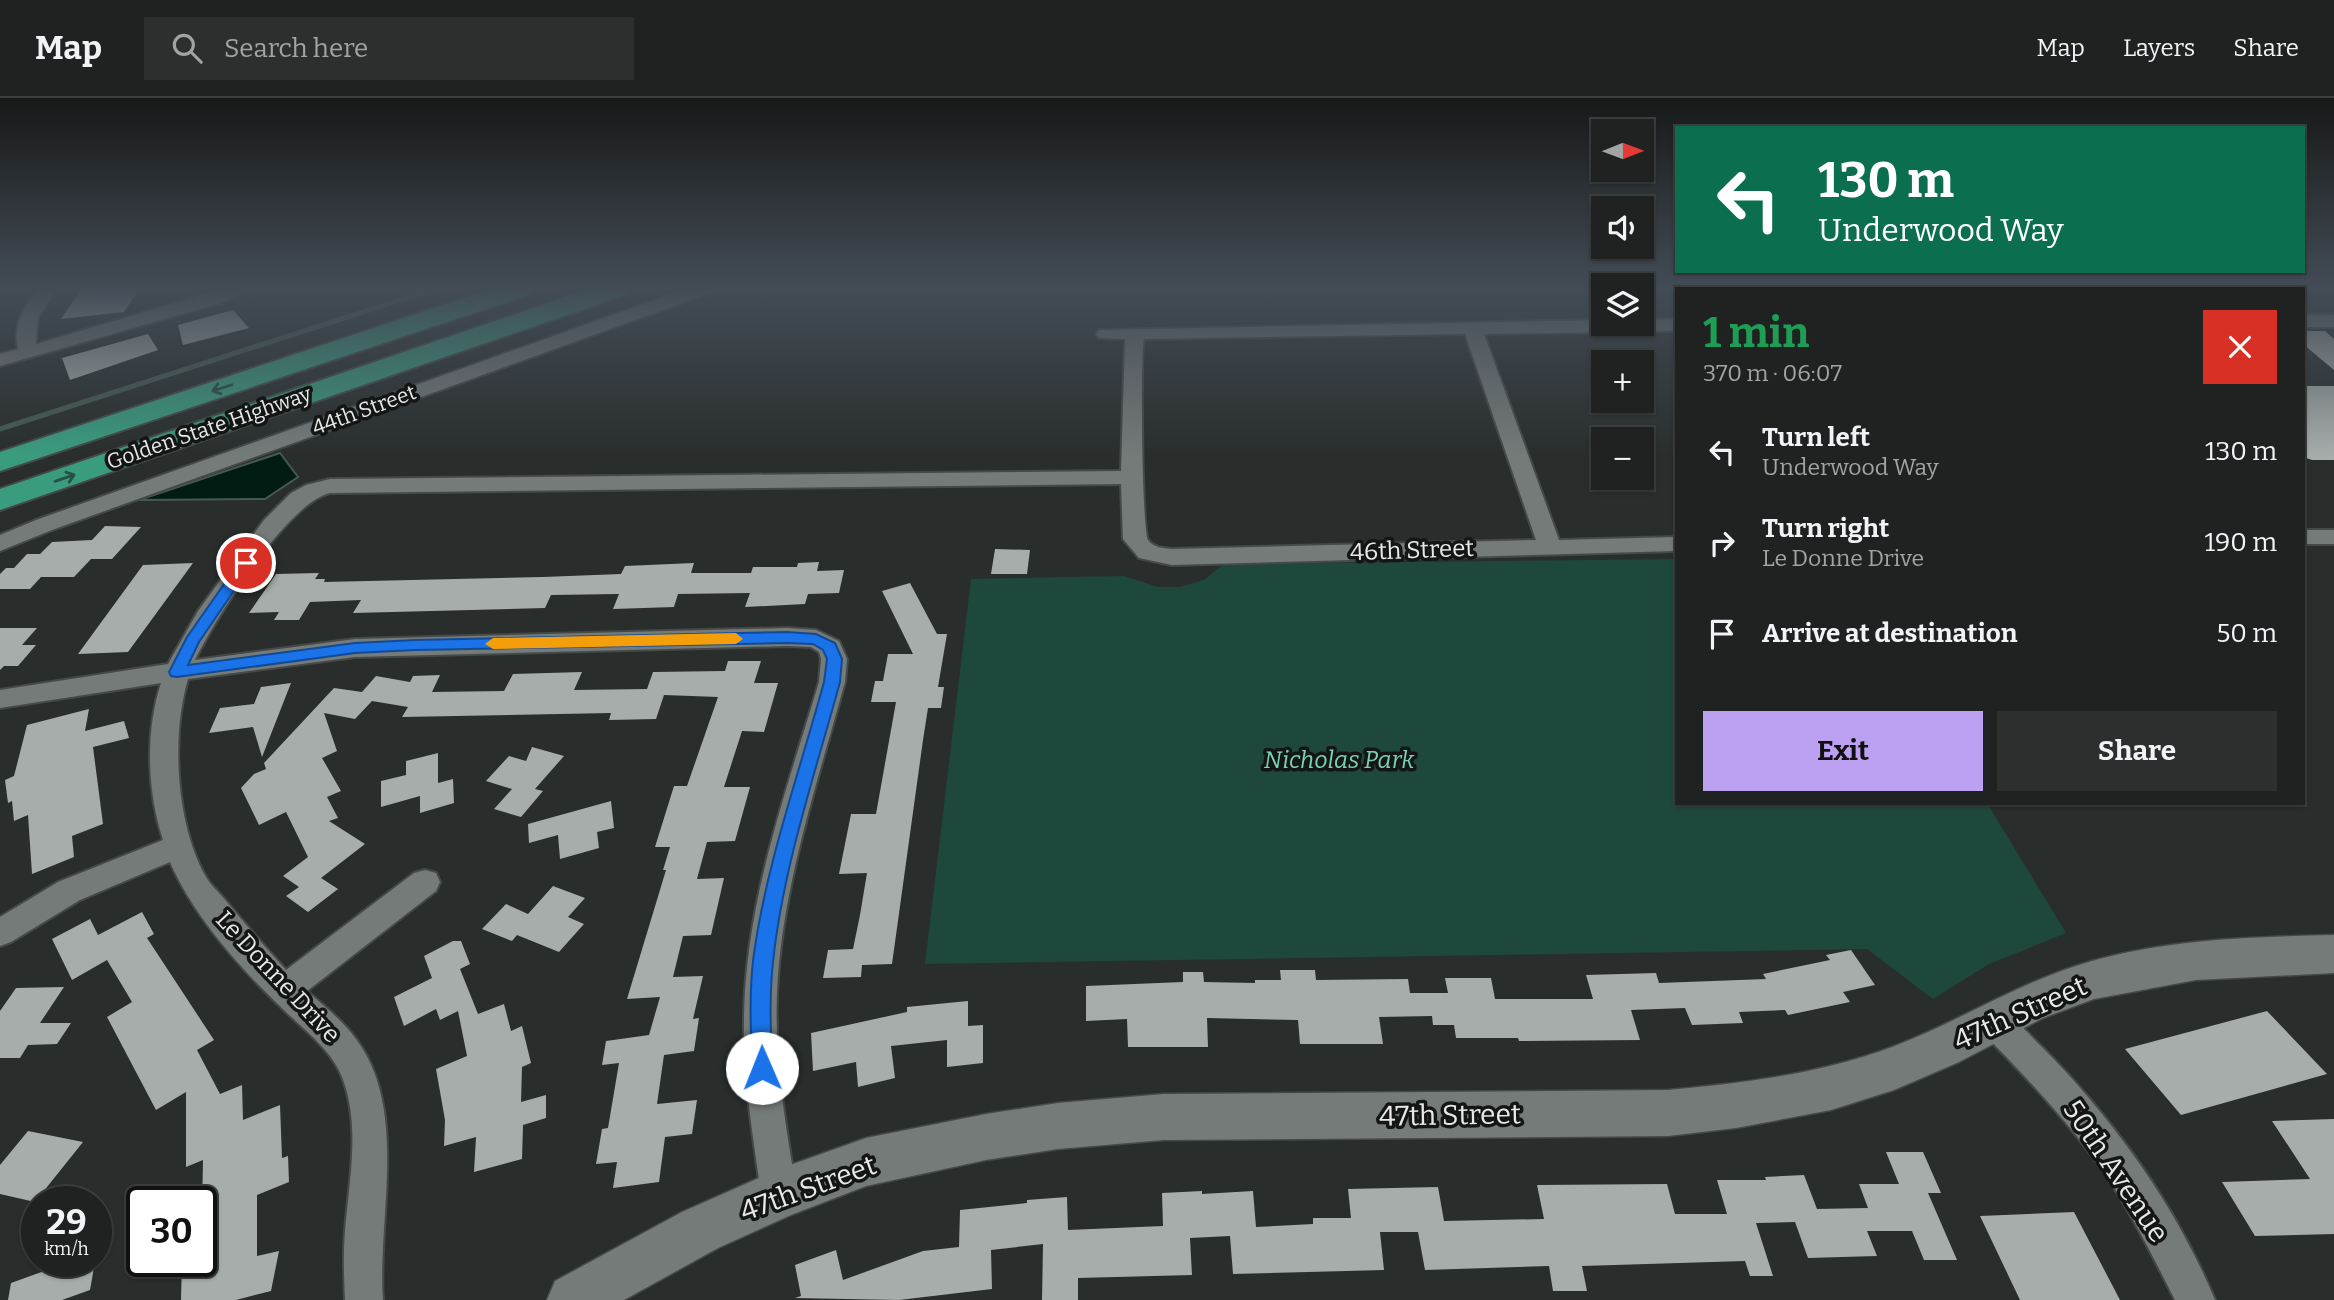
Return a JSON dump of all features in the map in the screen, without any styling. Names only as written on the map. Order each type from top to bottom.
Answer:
[{"type":"highway","name":"Golden State Highway","points":[[0,462],[351,345]]},
{"type":"highway","name":"Golden State Highway","points":[[0,500],[452,345]]},
{"type":"street","points":[[26,345],[28,352]]},
{"type":"street","points":[[0,360],[52,345]]},
{"type":"street","name":"44th Street","points":[[0,544],[44,525],[547,345]]},
{"type":"street","points":[[305,493],[318,487],[330,486],[1132,477],[1133,345]]},
{"type":"street","points":[[1478,345],[1550,545]]},
{"type":"street","name":"46th Street","points":[[1132,477],[1135,540],[1147,552],[1172,557],[1550,545],[1675,544]]},
{"type":"street","name":"Le Donne Drive","points":[[305,493],[286,508],[192,641],[170,694],[164,729],[164,760],[169,800],[180,845],[195,884],[285,990],[334,1034],[349,1055],[365,1097],[369,1137],[362,1254],[364,1300]]},
{"type":"street","points":[[2305,537],[2334,537]]},
{"type":"street","points":[[0,699],[355,648],[787,637],[816,639],[830,646],[834,659],[832,682],[774,896],[763,961],[760,996],[762,1068],[779,1194]]},
{"type":"street","points":[[0,933],[69,891],[180,845]]},
{"type":"street","points":[[285,990],[425,882]]},
{"type":"street","name":"47th Street","points":[[574,1300],[700,1230],[779,1194],[866,1162],[1058,1126],[1164,1117],[1668,1113],[1749,1105],[1826,1091],[1861,1081],[1927,1055],[2059,990],[2116,974],[2233,957],[2334,954]]},
{"type":"street","name":"50th Avenue","points":[[1994,1022],[2064,1092],[2107,1147],[2141,1199],[2196,1300]]},
{"type":"green space","name":"Nicholas Park","points":[[1675,559],[1675,805],[1988,805],[2066,933],[1989,964],[1933,999],[1867,949],[925,964],[971,579],[1124,576],[1158,587],[1180,587],[1204,580],[1224,564]]},
{"type":"shaded area","points":[[280,453],[298,477],[265,499],[139,500]]},
{"type":"building","points":[[108,345],[155,345],[158,350],[70,380],[62,358]]},
{"type":"building","points":[[2305,345],[2334,345],[2334,370],[2305,346]]},
{"type":"building","points":[[2305,386],[2334,386],[2334,460],[2305,458]]},
{"type":"building","points":[[105,526],[141,527],[112,559],[91,559],[74,577],[41,577],[30,589],[0,589],[0,574],[6,568],[14,568],[27,554],[40,554],[52,542],[92,540]]},
{"type":"building","points":[[995,549],[1030,550],[1027,574],[991,574]]},
{"type":"building","points":[[819,562],[817,571],[844,570],[839,593],[808,594],[805,604],[745,607],[750,593],[678,594],[674,607],[613,609],[619,594],[551,595],[545,608],[353,613],[361,600],[310,602],[299,620],[274,620],[279,612],[249,613],[276,574],[319,573],[315,579],[325,579],[324,582],[543,577],[621,574],[625,566],[694,563],[691,573],[751,573],[753,567],[797,567],[798,563]]},
{"type":"building","points":[[193,563],[128,652],[78,654],[143,565]]},
{"type":"building","points":[[910,583],[937,634],[947,634],[938,687],[944,687],[941,708],[928,708],[892,964],[862,965],[861,977],[823,978],[828,950],[853,949],[860,915],[867,873],[839,874],[851,814],[876,814],[896,702],[871,702],[875,681],[883,681],[888,654],[913,654],[882,591]]},
{"type":"building","points":[[0,628],[37,628],[22,645],[36,645],[18,666],[4,666],[0,670]]},
{"type":"building","points":[[728,661],[761,661],[754,683],[778,683],[764,732],[742,731],[724,787],[750,787],[735,841],[707,842],[697,879],[724,878],[711,935],[683,936],[673,977],[703,976],[693,1019],[699,1018],[694,1051],[664,1055],[657,1104],[697,1100],[692,1134],[665,1137],[659,1182],[613,1188],[617,1162],[596,1164],[602,1129],[608,1128],[619,1063],[602,1065],[606,1041],[649,1035],[660,997],[627,999],[666,870],[663,870],[670,847],[655,847],[674,786],[687,786],[718,697],[664,695],[656,719],[609,720],[611,713],[402,717],[408,707],[372,701],[355,719],[324,713],[337,751],[322,758],[341,791],[327,797],[338,818],[329,821],[365,844],[321,878],[338,889],[308,912],[286,896],[299,887],[283,876],[308,857],[286,812],[259,825],[241,788],[254,774],[266,769],[264,763],[334,688],[362,692],[376,676],[410,682],[413,676],[440,675],[432,692],[504,691],[513,674],[582,672],[574,690],[647,689],[653,672],[725,671]]},
{"type":"building","points":[[291,683],[262,757],[253,727],[209,733],[220,708],[254,704],[261,687]]},
{"type":"building","points":[[89,709],[85,731],[124,721],[129,738],[93,747],[103,824],[72,836],[74,857],[32,874],[28,815],[14,821],[12,801],[8,803],[5,780],[14,776],[27,725]]},
{"type":"building","points":[[532,747],[564,756],[535,789],[543,791],[521,817],[494,809],[512,789],[486,781],[509,756],[526,761]]},
{"type":"building","points":[[438,753],[438,783],[453,779],[454,803],[420,813],[420,796],[381,807],[381,781],[406,775],[406,761]]},
{"type":"building","points":[[611,801],[614,828],[597,832],[599,848],[560,859],[558,835],[529,843],[528,824]]},
{"type":"building","points":[[553,886],[585,898],[568,917],[584,924],[559,952],[517,935],[512,941],[482,929],[506,904],[528,914]]},
{"type":"building","points":[[142,912],[154,934],[147,938],[214,1040],[197,1050],[220,1094],[242,1085],[243,1120],[280,1105],[282,1158],[288,1156],[289,1182],[257,1195],[257,1256],[279,1251],[271,1291],[236,1300],[181,1300],[182,1277],[217,1277],[217,1186],[202,1186],[203,1160],[186,1167],[186,1092],[156,1110],[107,1017],[132,1002],[107,960],[72,980],[52,939],[90,919],[98,935]]},
{"type":"building","points":[[453,941],[461,941],[470,964],[460,969],[478,1014],[504,1004],[511,1031],[522,1026],[531,1063],[522,1067],[521,1102],[546,1095],[546,1118],[523,1125],[522,1159],[474,1172],[476,1137],[444,1146],[445,1120],[436,1069],[467,1056],[458,1011],[440,1020],[436,1009],[404,1026],[394,997],[432,978],[424,956]]},
{"type":"building","points":[[1851,950],[1875,985],[1843,992],[1850,1002],[1788,1015],[1785,1010],[1739,1012],[1743,1023],[1692,1025],[1685,1008],[1631,1010],[1640,1040],[1519,1041],[1518,1038],[1456,1038],[1454,1025],[1433,1025],[1432,1016],[1379,1017],[1383,1044],[1300,1044],[1298,1020],[1207,1018],[1208,1047],[1128,1047],[1127,1019],[1086,1021],[1086,986],[1183,982],[1183,972],[1203,972],[1204,982],[1255,983],[1255,980],[1281,980],[1280,970],[1315,970],[1316,980],[1408,979],[1410,993],[1448,993],[1445,978],[1491,978],[1495,999],[1593,999],[1586,975],[1656,973],[1659,983],[1766,979],[1763,974],[1830,960],[1826,955]]},
{"type":"building","points":[[64,987],[40,1023],[71,1023],[57,1044],[28,1045],[20,1058],[0,1058],[0,1011],[16,988]]},
{"type":"building","points":[[968,1001],[968,1026],[983,1025],[983,1063],[947,1067],[947,1040],[891,1046],[895,1078],[858,1087],[856,1062],[813,1071],[811,1033],[907,1012],[907,1007]]},
{"type":"building","points":[[2267,1011],[2327,1074],[2181,1115],[2125,1049]]},
{"type":"building","points":[[2334,1119],[2334,1234],[2255,1236],[2222,1182],[2310,1179],[2272,1121]]},
{"type":"building","points":[[28,1131],[83,1142],[48,1186],[21,1186],[21,1199],[0,1194],[0,1165]]},
{"type":"building","points":[[1886,1152],[1923,1152],[1941,1193],[1928,1193],[1957,1260],[1924,1260],[1912,1231],[1867,1231],[1877,1256],[1808,1258],[1795,1222],[1756,1223],[1773,1276],[1750,1276],[1745,1261],[1582,1266],[1587,1291],[1553,1291],[1549,1266],[1425,1270],[1418,1232],[1380,1232],[1384,1270],[1233,1274],[1230,1236],[1190,1238],[1192,1275],[1078,1278],[1078,1300],[1042,1300],[1043,1244],[991,1250],[992,1289],[899,1300],[795,1298],[801,1296],[795,1265],[836,1250],[843,1280],[923,1251],[959,1247],[960,1210],[1027,1203],[1027,1200],[1067,1197],[1068,1230],[1163,1226],[1162,1193],[1202,1191],[1202,1194],[1253,1191],[1256,1227],[1313,1224],[1313,1218],[1351,1218],[1348,1189],[1438,1187],[1444,1221],[1544,1219],[1537,1185],[1667,1184],[1675,1214],[1727,1214],[1717,1180],[1766,1180],[1765,1177],[1804,1175],[1817,1209],[1868,1208],[1859,1184],[1899,1184]]},
{"type":"building","points":[[2074,1212],[2120,1300],[2020,1300],[1980,1216]]},
{"type":"building","points":[[28,1277],[92,1277],[90,1290],[62,1300],[8,1300],[11,1283]]},
{"type":"waterway","points":[[0,429],[260,345]]},
{"type":"slow traffic","points":[[493,644],[736,639]]},
{"type":"route","points":[[246,563],[192,641],[177,672],[355,648],[415,645],[787,637],[816,639],[830,646],[834,659],[832,682],[774,896],[763,961],[760,996],[762,1068]]}]
